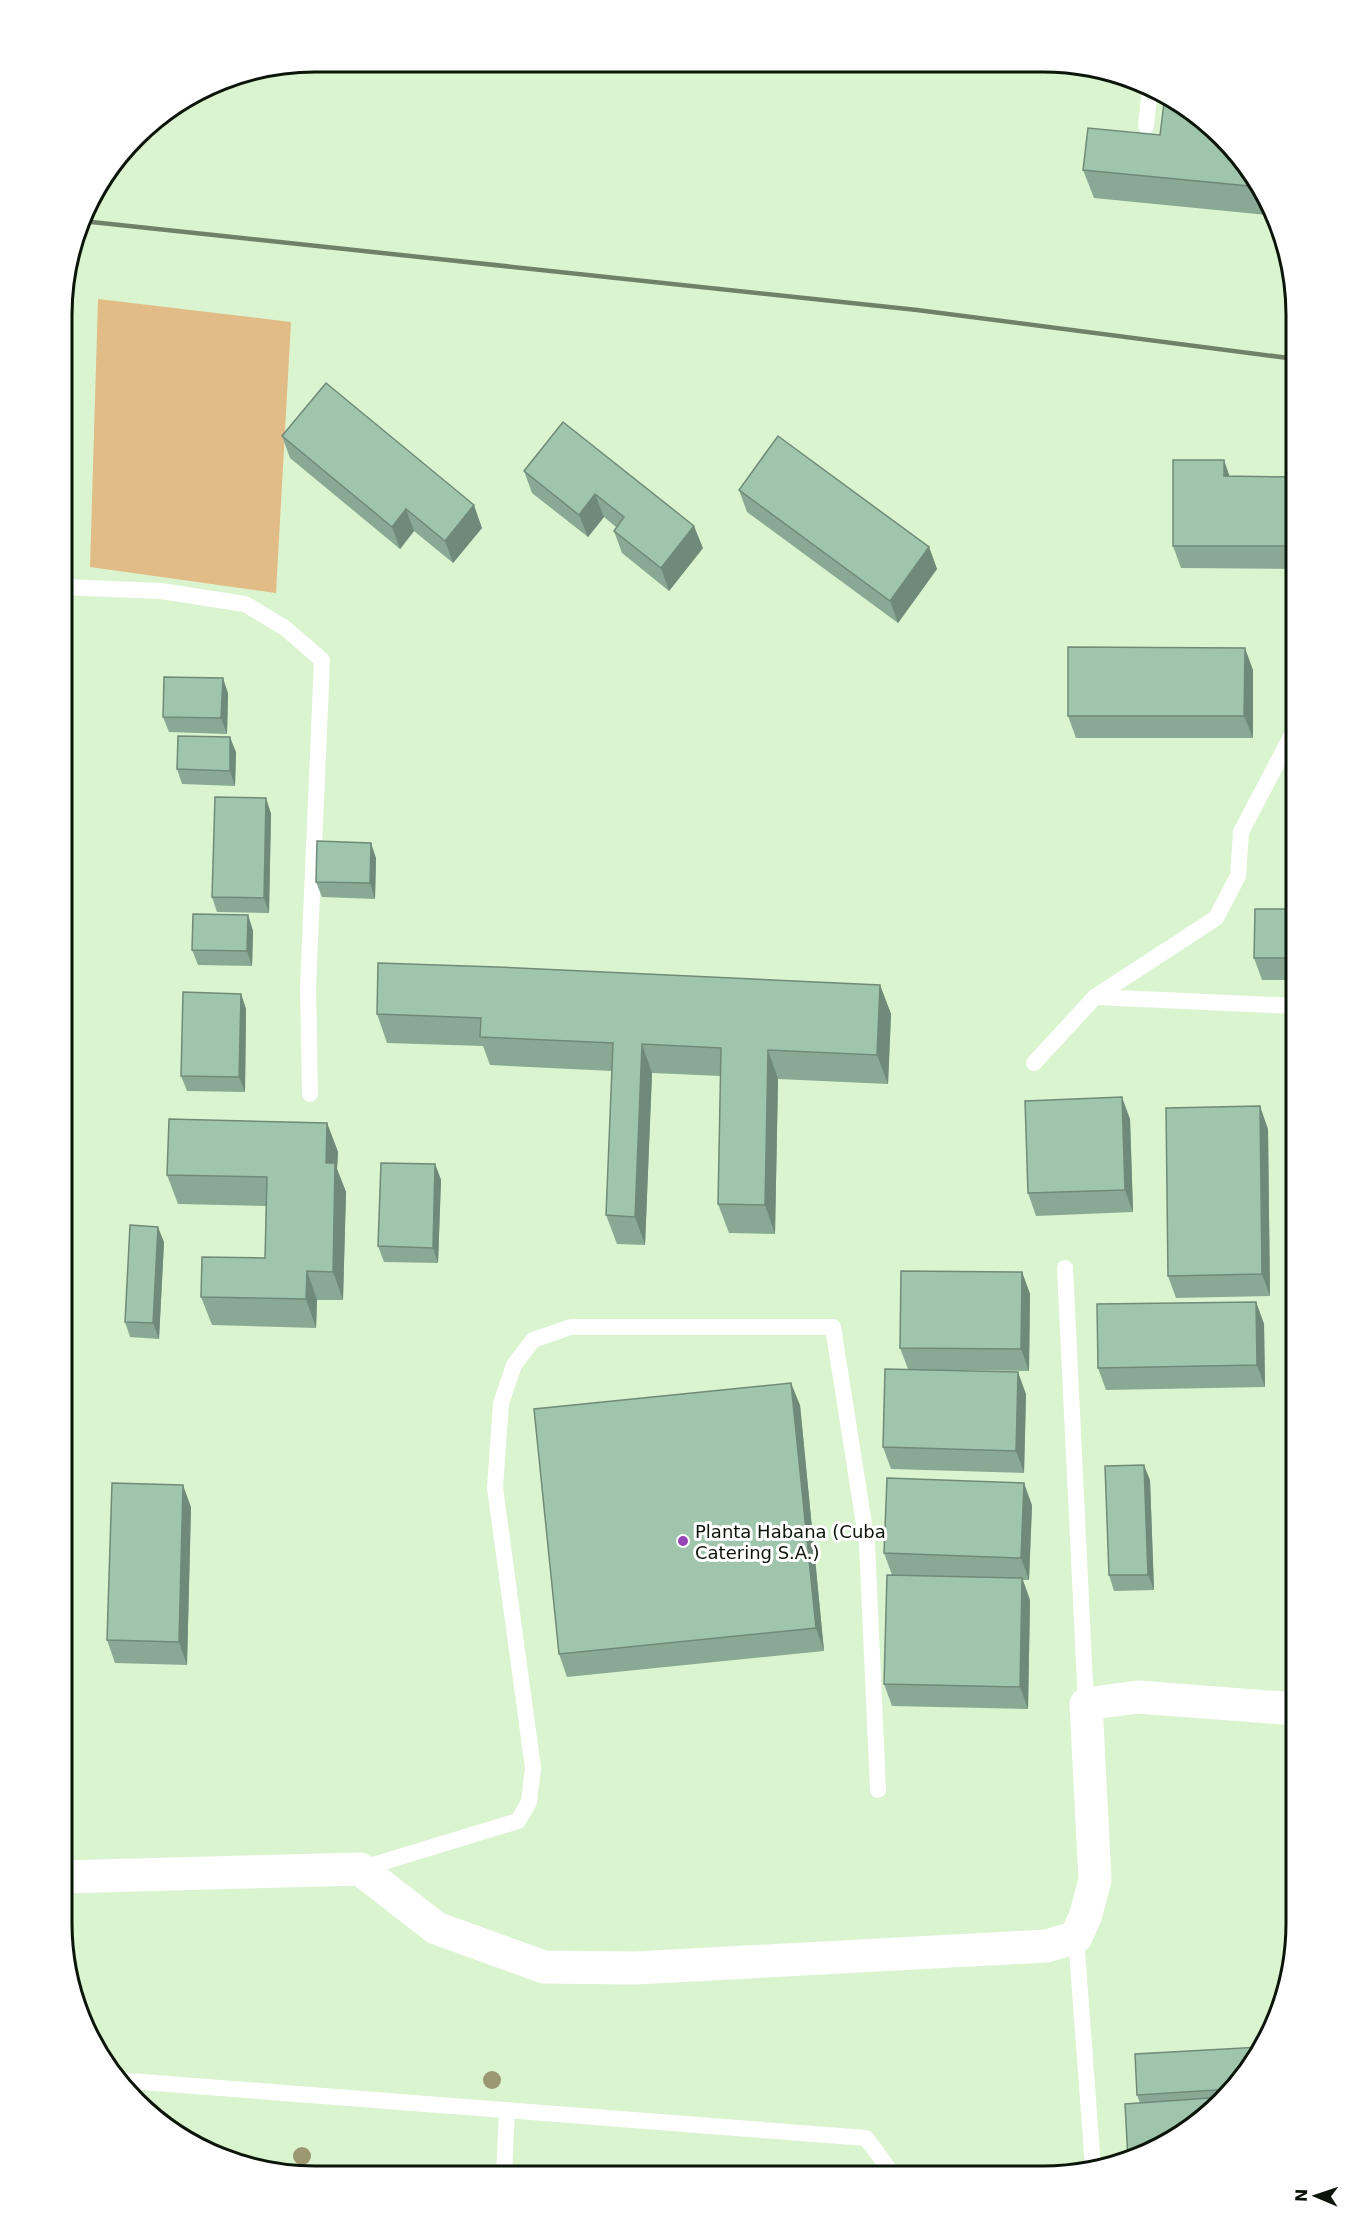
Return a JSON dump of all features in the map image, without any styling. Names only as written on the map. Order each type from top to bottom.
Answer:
[{"type":"street","points":[[72,1877],[360,1869],[436,1928],[544,1967],[635,1968],[1047,1946],[1076,1937],[1085,1917],[1095,1880],[1086,1704],[1138,1697],[1286,1708]]},
{"type":"lane","points":[[1146,126],[1149,96]]},
{"type":"lane","points":[[72,587],[161,591],[245,604],[285,628],[322,660],[308,988],[310,1094]]},
{"type":"lane","points":[[1034,1064],[1095,997],[1216,918],[1238,876],[1241,832],[1286,746]]},
{"type":"lane","points":[[1095,997],[1286,1006]]},
{"type":"lane","points":[[1065,1268],[1086,1704]]},
{"type":"lane","points":[[360,1869],[518,1821],[529,1803],[533,1768],[495,1488],[501,1403],[514,1365],[533,1340],[571,1327],[833,1327],[867,1543],[878,1790]]},
{"type":"lane","points":[[1076,1937],[1093,2161]]},
{"type":"lane","points":[[130,2081],[866,2138],[887,2166]]},
{"type":"lane","points":[[504,2166],[507,2110]]},
{"type":"shaded area","points":[[98,299],[291,322],[276,593],[90,567]]},
{"type":"building","points":[[1164,104],[1191,122],[1215,143],[1249,186],[1083,170],[1088,128],[1160,135]]},
{"type":"building","points":[[326,383],[474,505],[445,541],[406,509],[392,527],[282,436]]},
{"type":"building","points":[[563,422],[694,526],[661,568],[614,531],[624,517],[595,494],[579,515],[524,471]]},
{"type":"building","points":[[778,436],[929,547],[890,601],[739,490]]},
{"type":"building","points":[[1173,460],[1224,460],[1224,476],[1286,477],[1286,546],[1173,546]]},
{"type":"building","points":[[1068,647],[1245,648],[1244,716],[1068,716]]},
{"type":"building","points":[[164,677],[223,678],[221,718],[163,717]]},
{"type":"building","points":[[178,736],[230,737],[230,771],[177,769]]},
{"type":"building","points":[[215,797],[266,798],[264,898],[212,897]]},
{"type":"building","points":[[317,841],[371,843],[370,883],[316,882]]},
{"type":"building","points":[[1255,909],[1286,909],[1286,958],[1254,958]]},
{"type":"building","points":[[193,914],[248,915],[247,951],[192,950]]},
{"type":"building","points":[[378,963],[880,985],[877,1055],[768,1050],[765,1205],[718,1204],[721,1048],[642,1044],[635,1217],[606,1215],[613,1043],[480,1037],[481,1018],[377,1014]]},
{"type":"building","points":[[183,992],[241,994],[239,1077],[181,1076]]},
{"type":"building","points":[[1122,1097],[1125,1190],[1028,1193],[1025,1101]]},
{"type":"building","points":[[1260,1106],[1262,1274],[1168,1276],[1166,1108]]},
{"type":"building","points":[[169,1119],[327,1123],[326,1163],[335,1163],[333,1272],[307,1271],[306,1299],[201,1297],[202,1257],[265,1258],[267,1177],[167,1175]]},
{"type":"building","points":[[381,1163],[435,1164],[433,1248],[378,1246]]},
{"type":"building","points":[[130,1225],[158,1227],[153,1323],[125,1322]]},
{"type":"building","points":[[901,1271],[1022,1272],[1021,1349],[900,1348]]},
{"type":"building","points":[[1256,1302],[1257,1365],[1098,1368],[1097,1304]]},
{"type":"building","points":[[885,1369],[1018,1372],[1016,1451],[883,1447]]},
{"type":"building","name":"Planta Habana (Cuba Catering S.A.)","points":[[791,1383],[816,1628],[559,1654],[534,1409]]},
{"type":"building","points":[[1144,1465],[1148,1575],[1109,1575],[1105,1466]]},
{"type":"building","points":[[887,1478],[1024,1483],[1021,1558],[884,1553]]},
{"type":"building","points":[[112,1483],[183,1485],[179,1642],[107,1640]]},
{"type":"building","points":[[887,1575],[1022,1578],[1020,1687],[884,1684]]},
{"type":"building","points":[[1251,2047],[1220,2090],[1137,2095],[1135,2054]]},
{"type":"building","points":[[1212,2098],[1178,2125],[1151,2141],[1128,2151],[1125,2104]]},
{"type":"railway","points":[[90,222],[917,310],[1286,358]]},
{"type":"place","name":"Planta Habana (Cuba Catering S.A.)","points":[[683,1541]]}]
